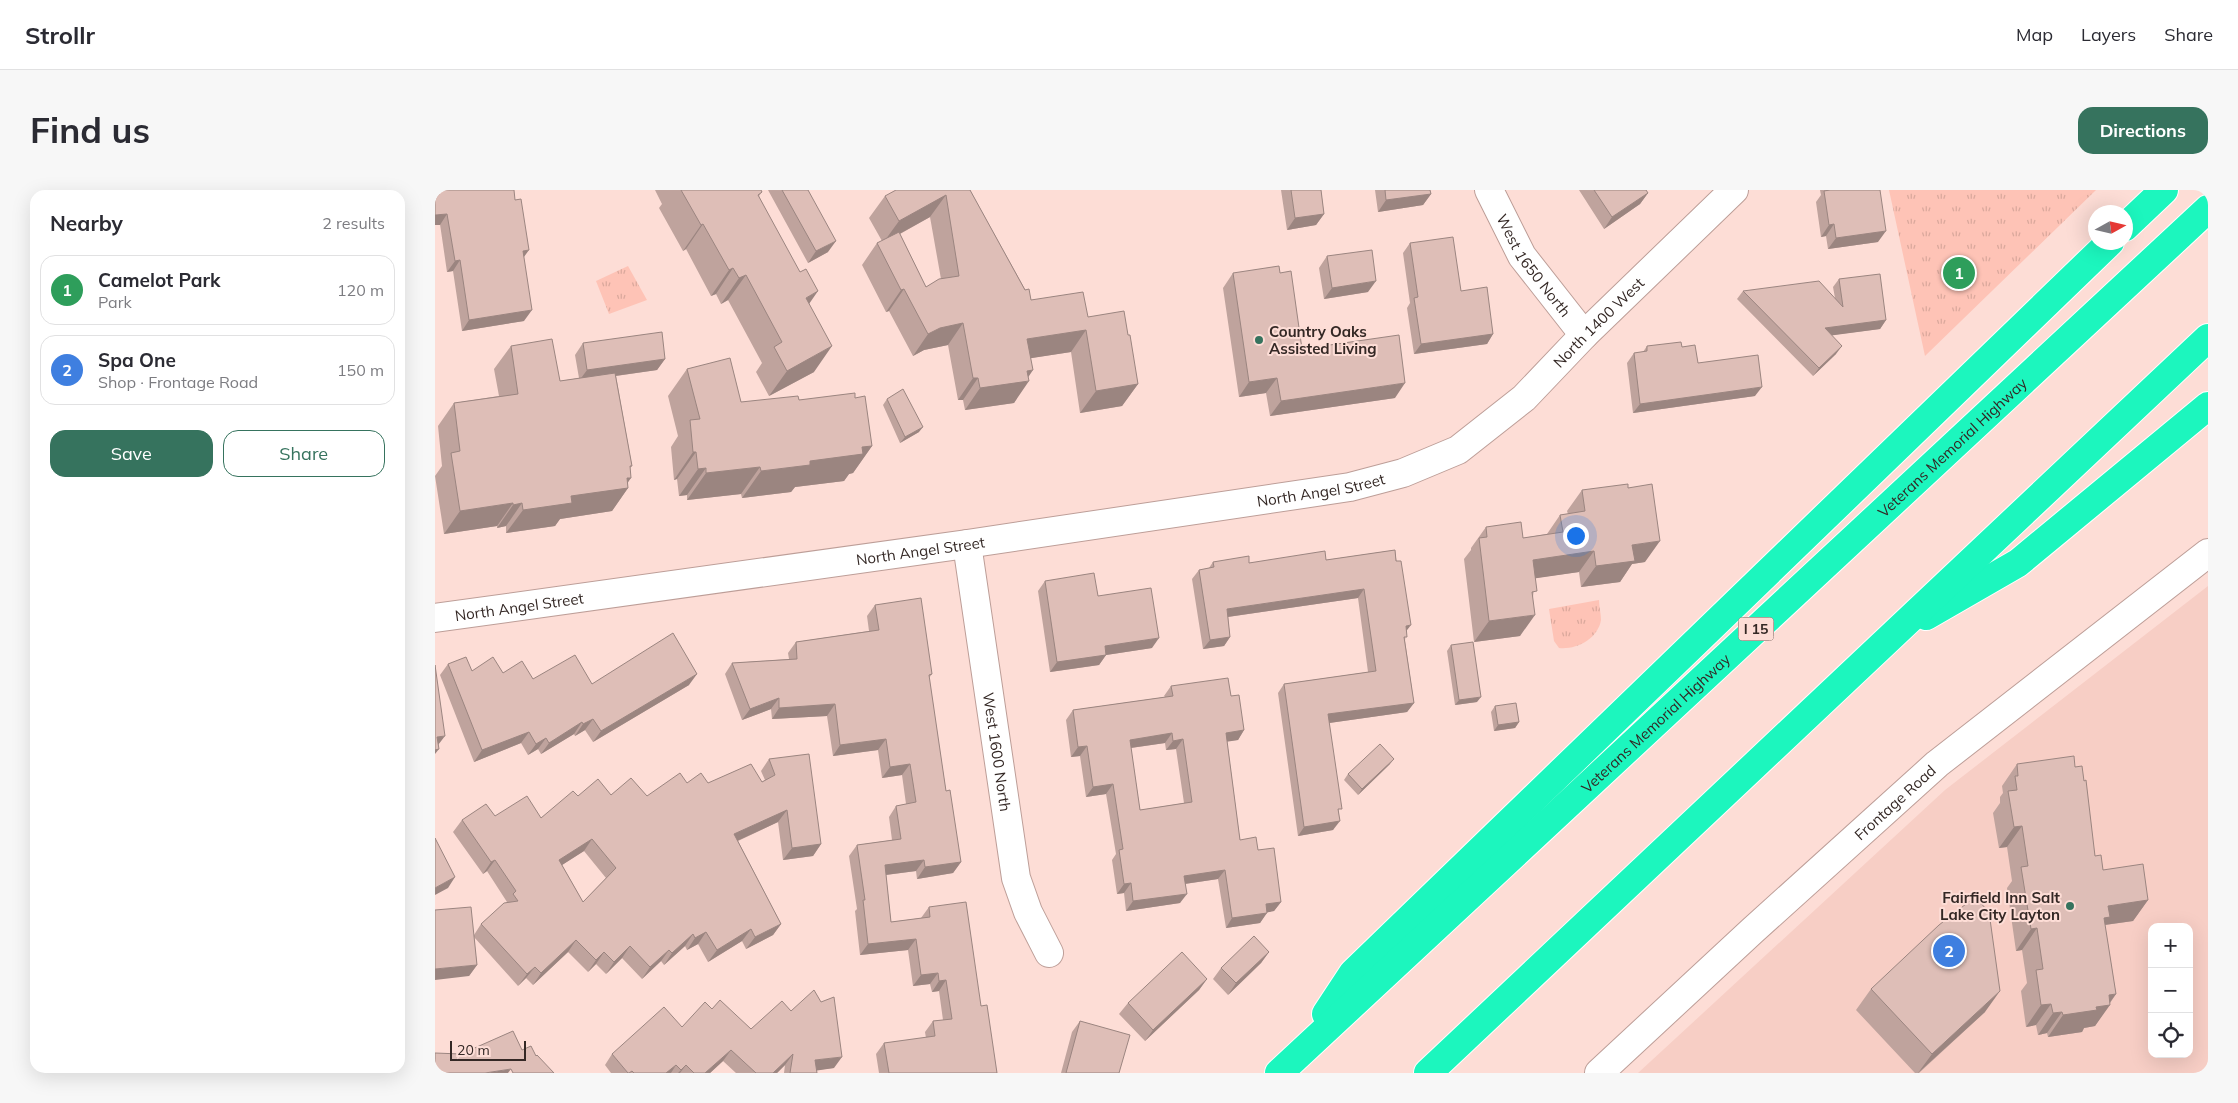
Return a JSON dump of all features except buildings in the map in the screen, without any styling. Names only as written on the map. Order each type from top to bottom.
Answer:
[{"type":"highway","points":[[2133,219],[2164,190]]},
{"type":"highway","name":"Veterans Memorial Highway","points":[[1279,1073],[1303,1048],[2208,209]]},
{"type":"highway","points":[[1303,1048],[1353,973],[2102,250]]},
{"type":"highway","points":[[1428,1073],[1886,639],[2208,338]]},
{"type":"highway","points":[[1886,639],[2018,563],[2208,406]]},
{"type":"street","name":"West 1650 North","points":[[1489,190],[1523,256],[1584,335]]},
{"type":"street","name":"North 1400 West","points":[[1403,473],[1458,450],[1524,398],[1584,335],[1734,190]]},
{"type":"street","name":"North Angel Street","points":[[435,618],[967,544],[1350,487],[1403,473]]},
{"type":"street","name":"West 1600 North","points":[[967,544],[1016,878],[1028,912],[1049,953]]},
{"type":"street","name":"Frontage Road","points":[[1599,1073],[1752,931],[1937,764],[2208,553]]},
{"type":"shaded area","points":[[2208,586],[2208,1073],[1638,1073],[1945,790]]},
{"type":"green space","points":[[1889,190],[2096,190],[1925,356]]},
{"type":"green space","points":[[628,266],[647,300],[609,314],[596,281]]},
{"type":"green space","points":[[1599,600],[1601,620],[1596,633],[1579,645],[1559,648],[1554,641],[1549,609]]},
{"type":"place","name":"Camelot Park","points":[[1959,273]]},
{"type":"place","name":"Country Oaks Assisted Living","points":[[1259,340]]},
{"type":"place","name":"Fairfield Inn Salt Lake City Layton","points":[[2070,906]]},
{"type":"place","name":"Spa One","points":[[1949,951]]}]
